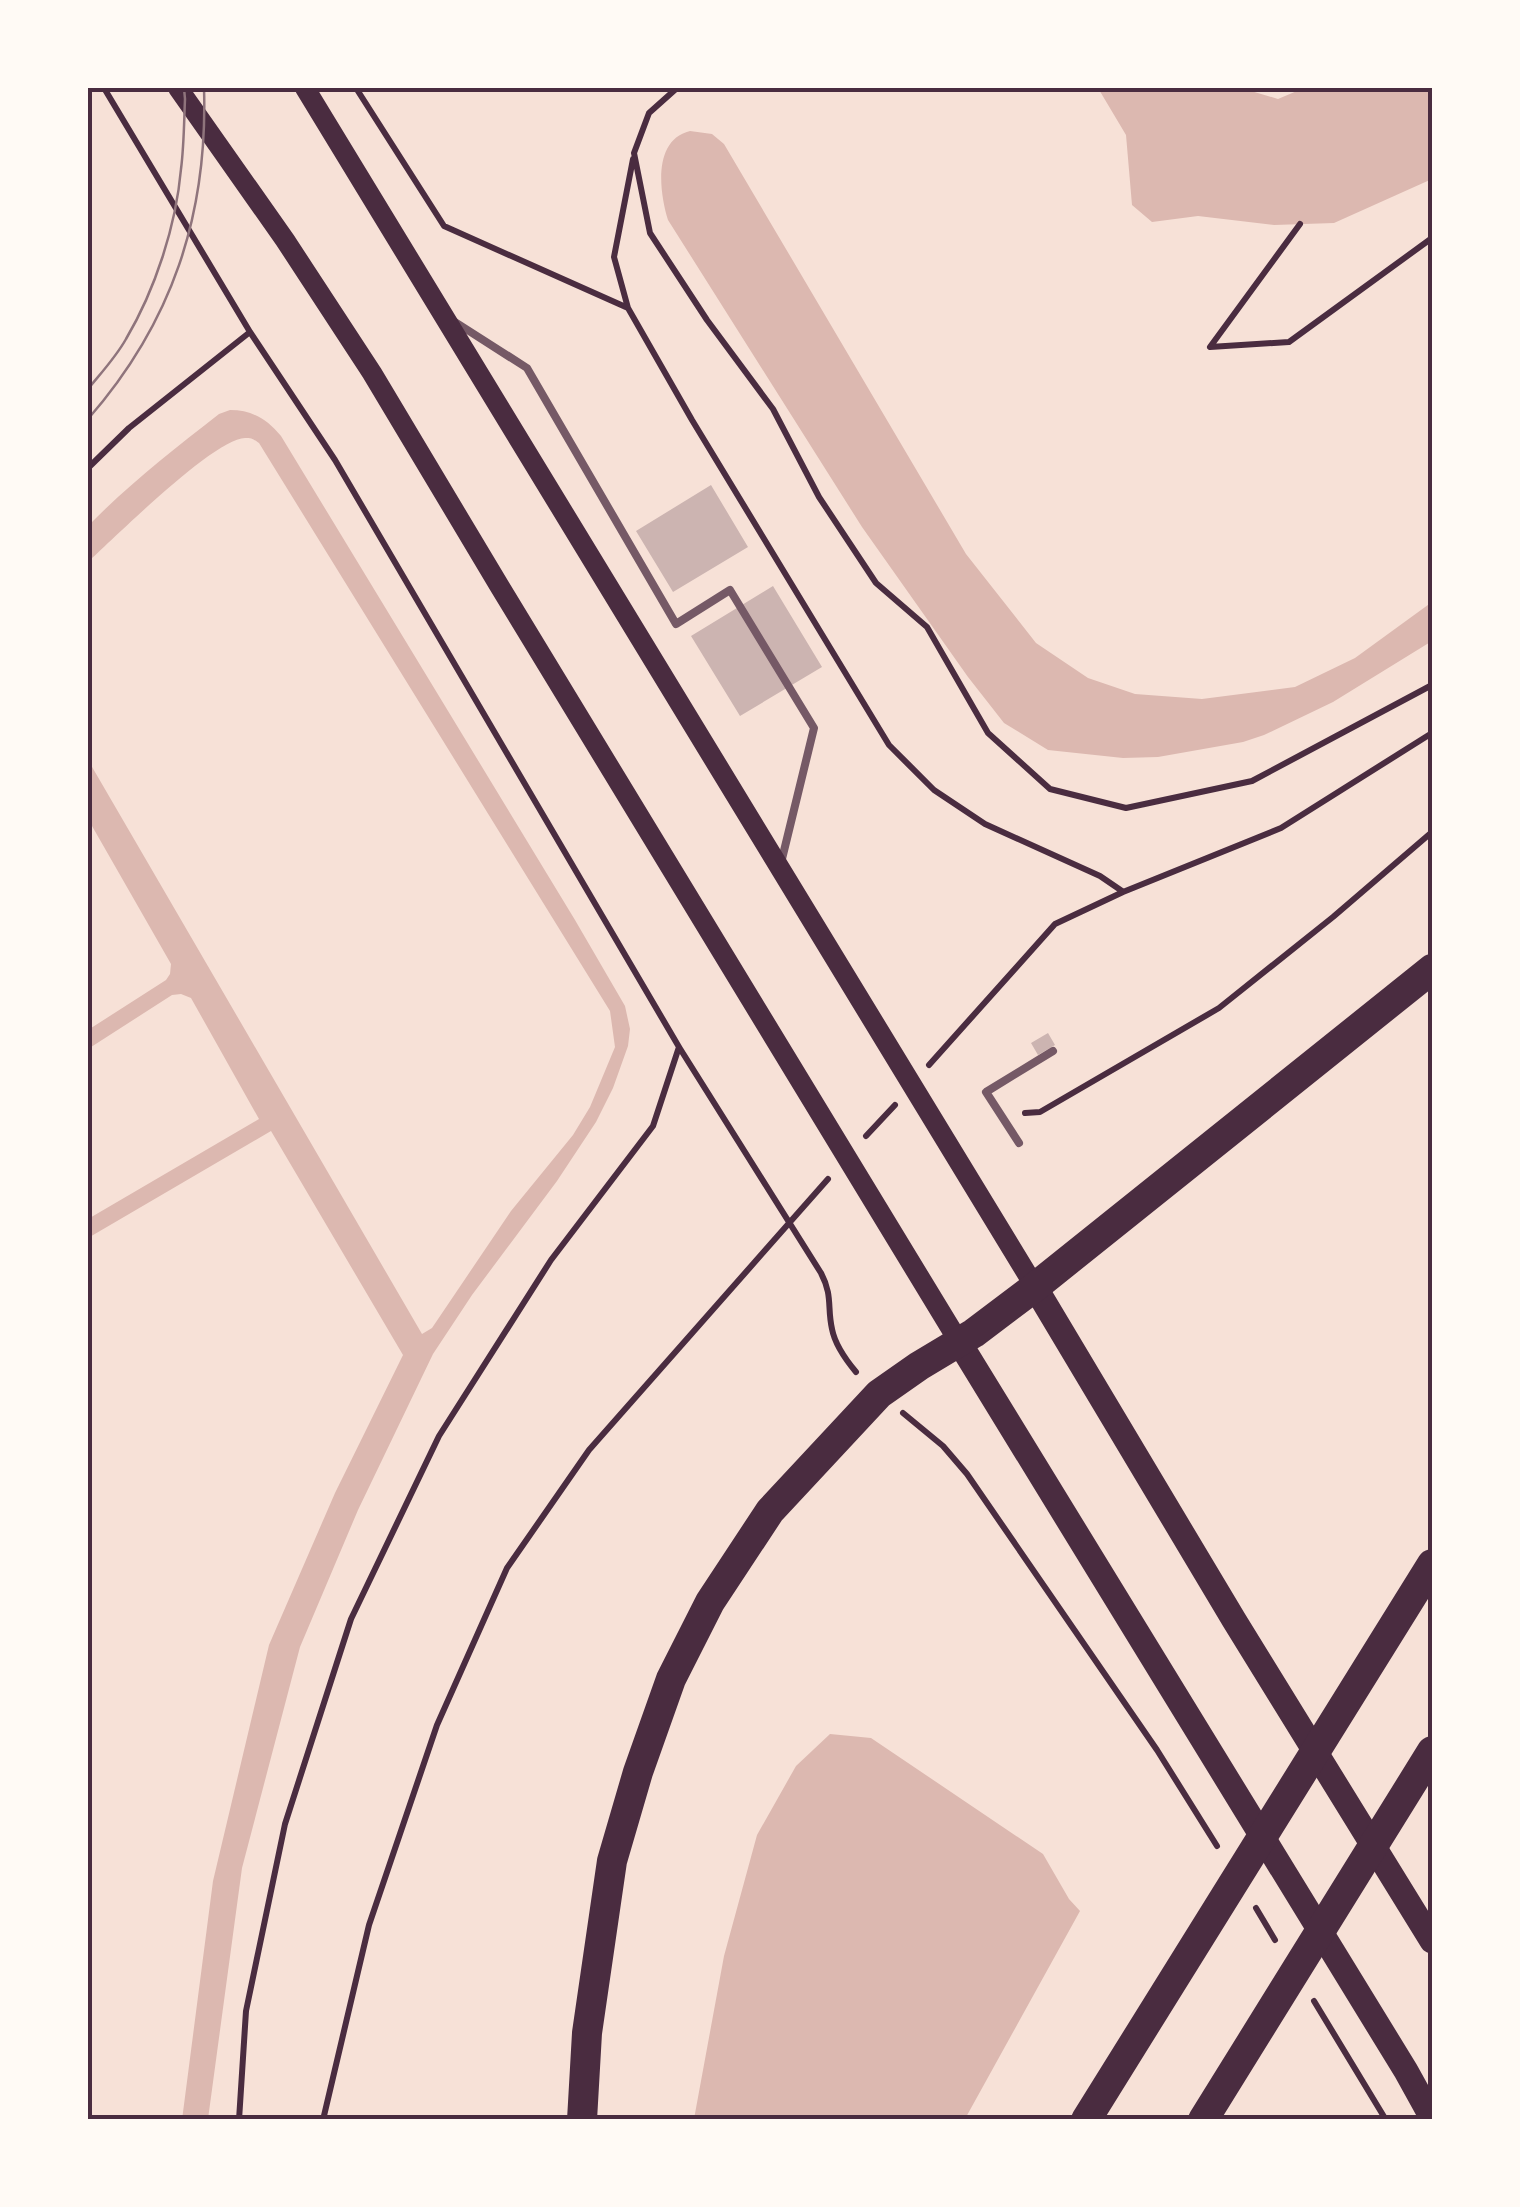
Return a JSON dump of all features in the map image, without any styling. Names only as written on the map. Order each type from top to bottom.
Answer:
[{"type":"highway","points":[[582,2120],[587,2034],[612,1861],[638,1772],[671,1679],[710,1602],[770,1512],[879,1394],[1035,1287],[1432,969]]},
{"type":"highway","points":[[1086,2120],[1432,1564]]},
{"type":"highway","points":[[1204,2120],[1432,1751]]},
{"type":"main road","points":[[178,88],[372,372],[1432,2118]]},
{"type":"main road","points":[[305,88],[1432,1941]]},
{"type":"lane","points":[[441,313],[527,368],[676,624],[730,590],[814,728],[780,867]]},
{"type":"lane","points":[[1019,1142],[986,1092],[1053,1051]]},
{"type":"path","points":[[104,88],[250,332],[335,460],[679,1047],[653,1126],[550,1260],[439,1436],[352,1618],[285,1824],[246,2012],[240,2120]]},
{"type":"path","points":[[356,88],[444,226],[628,308]]},
{"type":"path","points":[[677,88],[648,114],[634,152],[614,257],[628,308],[888,745],[934,790],[984,824],[1100,876],[1123,892]]},
{"type":"path","points":[[634,152],[650,233],[772,409],[819,498],[876,583],[927,627],[988,733],[1050,789],[1126,808],[1252,780],[1432,685]]},
{"type":"path","points":[[1300,224],[1210,347],[1289,342],[1432,238]]},
{"type":"path","points":[[88,468],[129,428],[250,332]]},
{"type":"path","points":[[926,1070],[1055,924],[1282,828],[1432,733]]},
{"type":"path","points":[[1000,1115],[1040,1112],[1219,1008],[1333,918],[1432,832]]},
{"type":"path","points":[[861,1143],[900,1099]]},
{"type":"path","points":[[323,2120],[369,1925],[437,1724],[507,1568],[589,1450],[835,1172]]},
{"type":"path","points":[[1157,1750],[1218,1848]]},
{"type":"path","points":[[1249,1898],[1280,1947]]},
{"type":"path","points":[[1310,1996],[1386,2120]]},
{"type":"shaded area","points":[[1098,88],[1241,88],[1278,99],[1304,88],[1432,88],[1432,179],[1334,223],[1274,225],[1198,216],[1152,222],[1132,205],[1126,135]]},
{"type":"shaded area","points":[[690,131],[712,134],[724,144],[966,554],[1036,643],[1088,678],[1135,694],[1202,699],[1295,687],[1355,658],[1432,602],[1432,641],[1333,702],[1243,742],[1158,757],[1123,758],[1048,750],[1004,723],[862,527],[668,220],[661,181],[664,155],[678,136]]},
{"type":"shaded area","points":[[230,410],[258,417],[281,436],[575,920],[625,1006],[630,1029],[613,1088],[596,1122],[433,1354],[358,1510],[300,1647],[242,1868],[208,2119],[182,2120],[213,1881],[269,1645],[335,1493],[403,1355],[271,1131],[88,1238],[88,1219],[259,1119],[191,998],[172,995],[88,1049],[88,1030],[166,980],[171,964],[88,819],[88,760],[422,1334],[432,1328],[511,1211],[573,1135],[590,1107],[615,1047],[610,1011],[259,443],[245,438],[211,454],[88,562],[88,526],[168,454],[219,414]]},
{"type":"shaded area","points":[[830,1734],[871,1738],[1043,1854],[1080,1911],[965,2119],[694,2119],[724,1956],[757,1835],[796,1766]]},
{"type":"building","points":[[711,485],[748,547],[673,592],[636,531]]},
{"type":"building","points":[[773,586],[822,667],[740,716],[691,636]]},
{"type":"building","points":[[1048,1033],[1055,1045],[1038,1055],[1031,1043]]},
{"type":"tram line","points":[[88,389],[126,339],[162,257],[178,191],[184,88]]},
{"type":"tram line","points":[[88,419],[142,345],[179,265],[199,180],[204,88]]}]
